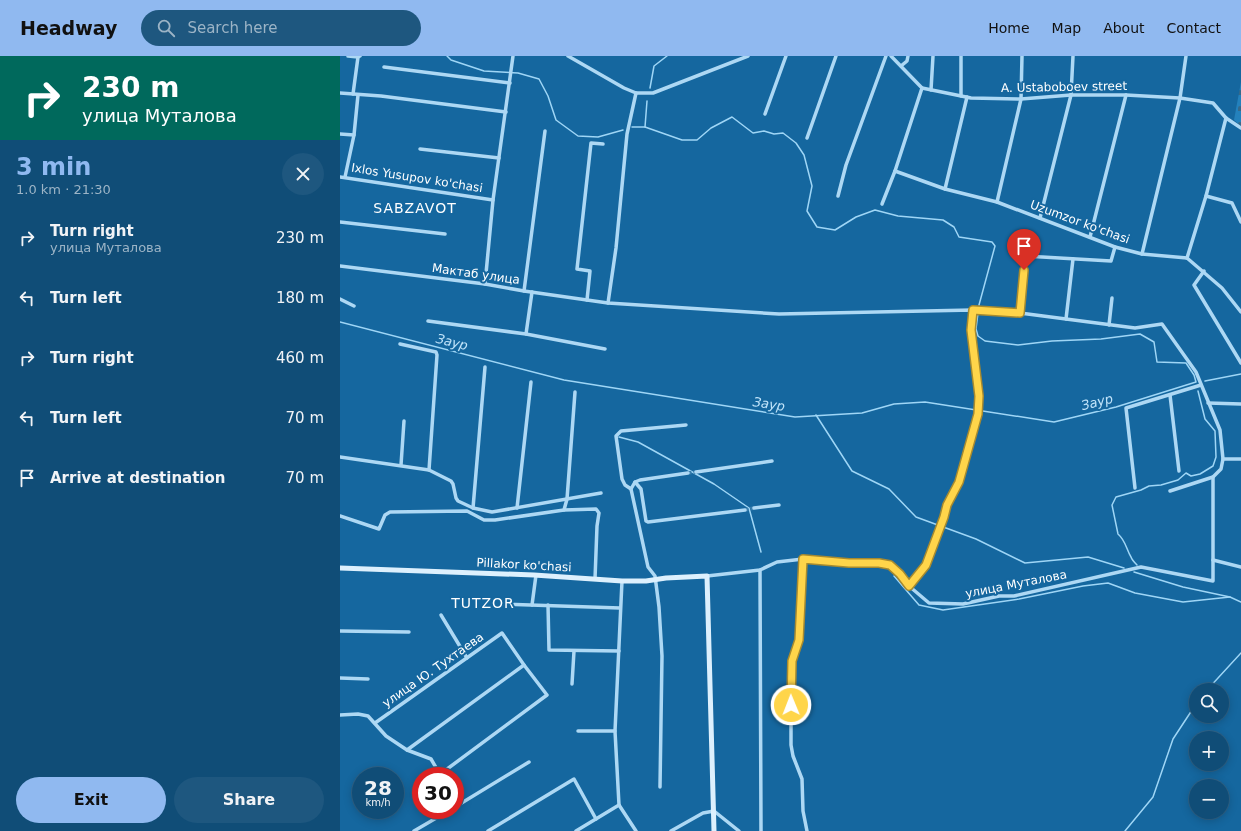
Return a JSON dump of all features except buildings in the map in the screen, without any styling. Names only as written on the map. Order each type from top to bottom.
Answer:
[{"type":"street","points":[[348,56],[359,57],[353,94]]},
{"type":"street","name":"Ixlos Yusupov ko'chasi","points":[[340,177],[493,200],[513,56]]},
{"type":"street","points":[[568,56],[624,88],[636,93],[653,93],[748,56]]},
{"type":"street","points":[[766,114],[786,56]]},
{"type":"street","points":[[807,138],[836,56]]},
{"type":"street","points":[[838,196],[846,165],[886,56]]},
{"type":"street","points":[[882,204],[895,171],[922,88],[891,56]]},
{"type":"street","points":[[901,66],[907,61],[908,56]]},
{"type":"street","points":[[931,90],[933,56]]},
{"type":"street","points":[[961,56],[961,96]]},
{"type":"street","points":[[997,202],[1021,99],[1022,56]]},
{"type":"street","points":[[1040,218],[1072,95],[1073,56]]},
{"type":"street","points":[[1142,254],[1180,98],[1186,56]]},
{"type":"street","points":[[384,67],[510,83]]},
{"type":"street","name":"A. Ustaboboev street","points":[[922,88],[967,97],[1021,99],[1072,95],[1126,95],[1180,98],[1213,103],[1226,118],[1241,128]]},
{"type":"street","points":[[340,93],[381,96],[506,112]]},
{"type":"street","points":[[608,302],[616,248],[627,134],[636,93]]},
{"type":"street","points":[[345,177],[354,135],[358,95]]},
{"type":"street","points":[[1090,237],[1126,95]]},
{"type":"street","points":[[946,189],[967,97]]},
{"type":"street","points":[[1226,118],[1206,196],[1187,258],[1222,288],[1241,312]]},
{"type":"street","points":[[524,291],[545,131]]},
{"type":"street","points":[[340,134],[354,135]]},
{"type":"street","points":[[586,300],[590,271],[577,269],[591,143],[603,144]]},
{"type":"street","points":[[420,149],[499,158]]},
{"type":"street","name":"Uzumzor ko'chasi","points":[[895,171],[946,189],[997,202],[1115,247],[1142,254],[1187,258]]},
{"type":"street","points":[[1206,196],[1232,203],[1241,222]]},
{"type":"street","points":[[485,284],[493,200]]},
{"type":"street","points":[[340,222],[445,234]]},
{"type":"street","points":[[1020,313],[1025,256],[1111,261],[1115,247]]},
{"type":"street","points":[[1066,319],[1073,259]]},
{"type":"street","name":"Мактаб улица","points":[[340,266],[485,284],[524,291],[608,302],[779,314],[973,310],[1020,313],[1135,328],[1162,324],[1196,372],[1201,385]]},
{"type":"street","points":[[1204,271],[1194,284],[1241,363]]},
{"type":"street","points":[[526,334],[532,292]]},
{"type":"street","points":[[1109,325],[1112,298]]},
{"type":"street","points":[[340,299],[354,306]]},
{"type":"street","points":[[909,586],[926,565],[947,505],[959,482],[978,414],[979,396],[971,330],[973,310]]},
{"type":"street","points":[[428,321],[526,334],[605,349]]},
{"type":"street","points":[[400,344],[436,352],[437,355],[429,470]]},
{"type":"street","points":[[473,508],[485,367]]},
{"type":"street","points":[[517,508],[531,382]]},
{"type":"street","points":[[1135,488],[1126,408],[1201,385],[1220,430],[1223,459],[1221,469],[1213,477],[1170,492]]},
{"type":"street","points":[[564,510],[567,500],[575,392]]},
{"type":"street","points":[[1170,395],[1179,471]]},
{"type":"street","points":[[1208,404],[1241,404]]},
{"type":"street","points":[[401,465],[404,421]]},
{"type":"street","points":[[631,489],[625,485],[622,480],[616,436],[618,433],[621,431],[686,425]]},
{"type":"street","points":[[340,457],[429,470],[451,481],[456,500],[473,508],[492,512],[601,493]]},
{"type":"street","points":[[1223,459],[1241,460]]},
{"type":"street","points":[[696,472],[772,461]]},
{"type":"street","points":[[660,787],[662,656],[659,607],[656,580],[655,576],[648,567],[631,489],[635,482],[640,480],[688,473]]},
{"type":"street","points":[[1213,477],[1213,560],[1241,567]]},
{"type":"street","points":[[635,482],[641,489],[648,522],[745,510]]},
{"type":"street","points":[[754,508],[779,505]]},
{"type":"street","points":[[340,516],[379,530],[385,515],[390,512],[467,511],[484,520],[495,520],[564,510],[596,509],[599,513],[597,526],[595,579]]},
{"type":"street","points":[[803,559],[799,640],[792,661],[791,672],[791,738],[793,756],[802,779],[803,811],[807,831]]},
{"type":"street","name":"улица Муталова","points":[[707,576],[760,570],[777,562],[803,559],[849,563],[879,563],[890,565],[900,574],[909,586],[929,602],[963,604],[999,596],[1014,596],[1141,567],[1213,581],[1213,560]]},
{"type":"street","name":"Pillakor ko'chasi","points":[[340,568],[536,575],[622,581],[707,576]]},
{"type":"street","points":[[760,570],[761,831]]},
{"type":"street","points":[[532,605],[536,575]]},
{"type":"street","points":[[707,576],[714,831]]},
{"type":"street","points":[[622,581],[615,731],[619,805],[636,831]]},
{"type":"street","points":[[504,604],[620,608]]},
{"type":"street","points":[[548,605],[549,650],[619,651]]},
{"type":"street","points":[[441,615],[467,658]]},
{"type":"street","points":[[340,631],[409,632]]},
{"type":"street","name":"улица Ю. Тухтаева","points":[[375,723],[502,633],[524,665]]},
{"type":"street","points":[[572,684],[574,651]]},
{"type":"street","points":[[407,750],[524,665],[547,695],[451,767]]},
{"type":"street","points":[[340,678],[368,678]]},
{"type":"street","points":[[340,715],[358,714],[368,716],[386,736],[407,750],[431,759],[436,767]]},
{"type":"street","points":[[578,731],[615,731]]},
{"type":"street","points":[[464,802],[529,762]]},
{"type":"street","points":[[488,831],[574,779],[596,819]]},
{"type":"street","points":[[576,831],[619,805]]},
{"type":"street","points":[[671,831],[703,813],[714,811],[739,831]]},
{"type":"street","points":[[414,831],[433,819]]},
{"type":"green space","points":[[1241,82],[1241,126],[1234,120]]},
{"type":"waterway","points":[[447,56],[451,60],[484,71],[518,73],[539,79],[548,96],[556,120],[578,136],[598,137],[623,130]]},
{"type":"waterway","points":[[650,88],[654,66],[667,56]]},
{"type":"waterway","points":[[645,127],[647,101]]},
{"type":"waterway","points":[[632,127],[645,127],[682,140],[697,140],[711,128],[732,117],[753,133],[764,131],[774,134],[783,133],[796,143],[804,155],[812,186],[807,211],[817,227],[835,230],[856,217],[875,210],[898,216],[943,220],[954,227],[959,237],[992,242],[995,246],[979,305]]},
{"type":"waterway","name":"Заур","points":[[340,322],[564,380],[795,417],[862,413],[894,404],[925,402],[1054,422],[1116,407],[1196,382],[1194,375],[1186,363],[1157,362],[1154,342],[1140,334],[1101,339],[1052,341],[1018,345],[985,341],[978,336],[976,329],[978,313]]},
{"type":"waterway","name":"Заур","points":[[1205,381],[1241,374]]},
{"type":"waterway","points":[[1137,565],[1118,534],[1112,505],[1116,497],[1141,490],[1149,486],[1161,485],[1178,480],[1186,473],[1191,476],[1200,474],[1213,466],[1216,457],[1215,431],[1205,419],[1198,391]]},
{"type":"waterway","points":[[816,415],[852,471],[889,489],[916,517],[976,539],[1025,563],[1088,557],[1124,568]]},
{"type":"waterway","points":[[619,437],[638,442],[714,484],[749,508],[761,552]]},
{"type":"waterway","points":[[1134,572],[1183,587],[1230,597],[1241,602]]},
{"type":"waterway","points":[[894,576],[919,605],[943,610],[1019,599],[1083,586],[1108,583],[1135,593],[1183,602],[1230,597]]},
{"type":"waterway","points":[[1213,683],[1241,653]]},
{"type":"waterway","points":[[1125,831],[1153,797],[1173,739],[1189,715]]},
{"type":"tunnel","points":[[688,473],[696,472]]},
{"type":"tunnel","points":[[745,510],[754,508]]},
{"type":"district","name":"SABZAVOT","points":[[415,208]]},
{"type":"district","name":"TUTZOR","points":[[483,603]]},
{"type":"route","points":[[791,705],[791,672],[792,661],[799,640],[803,559],[849,563],[879,563],[890,565],[900,574],[909,586],[916,579],[926,565],[947,505],[959,482],[978,414],[979,396],[971,330],[973,310],[1020,313],[1024,270]]}]
